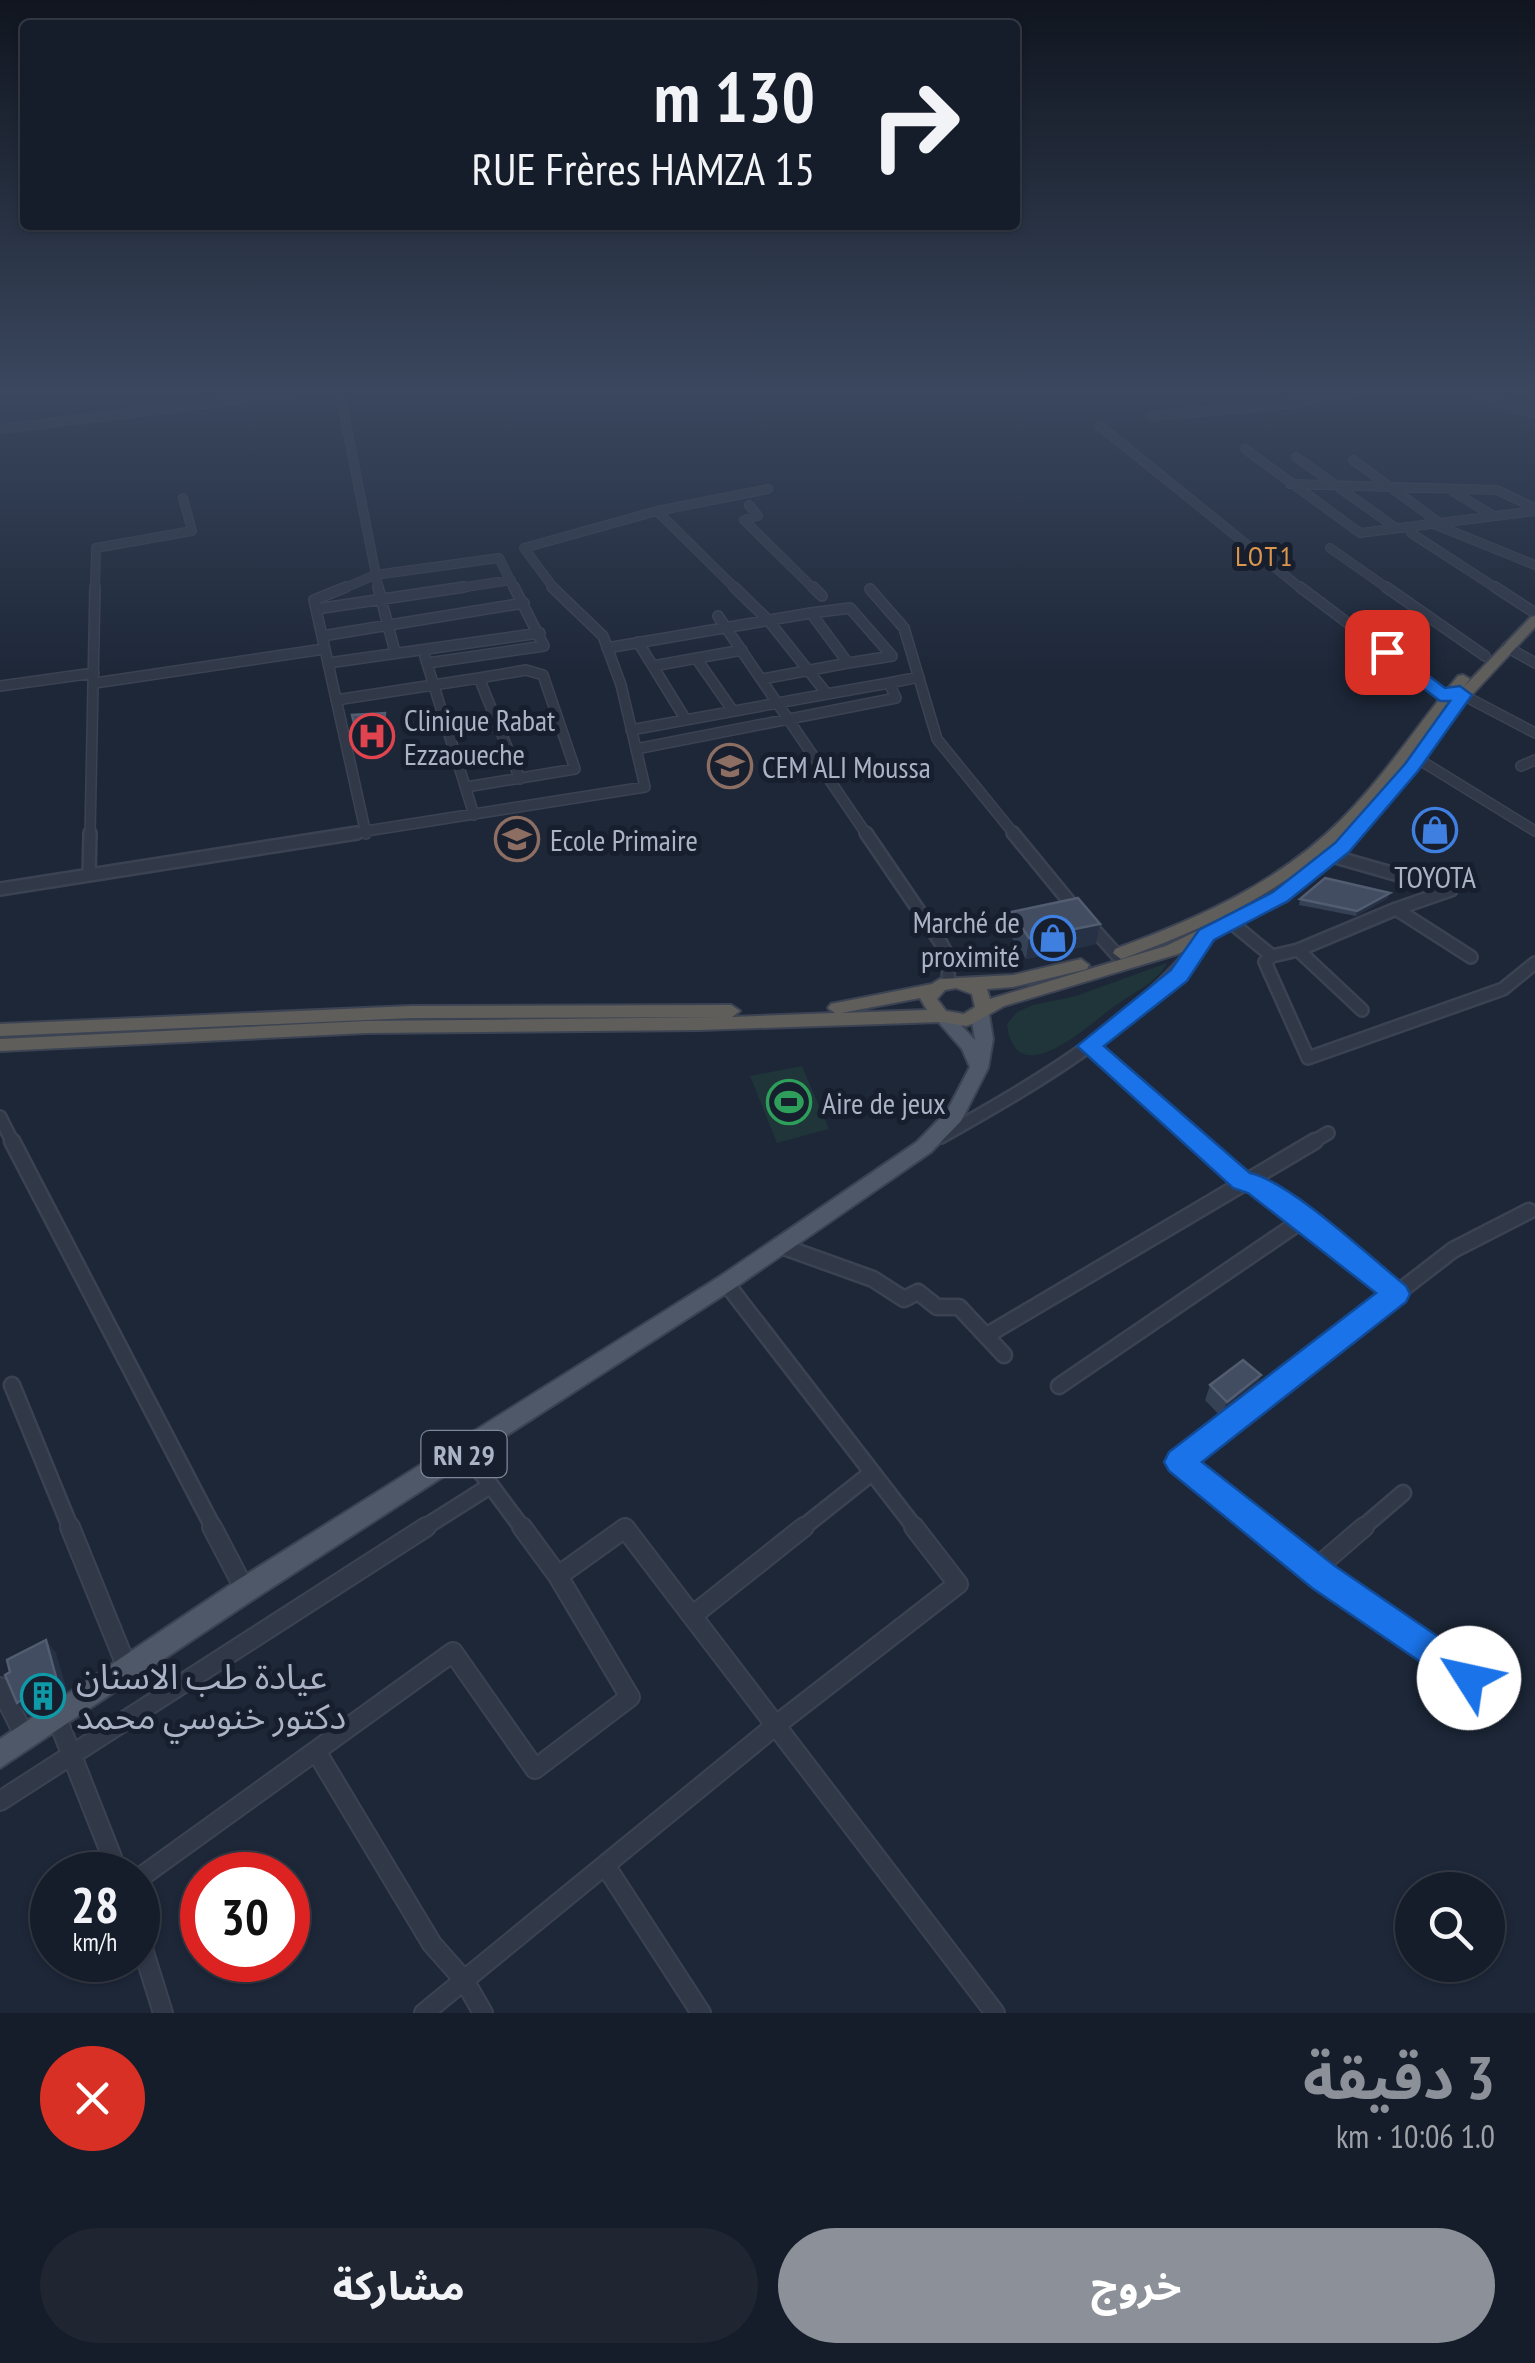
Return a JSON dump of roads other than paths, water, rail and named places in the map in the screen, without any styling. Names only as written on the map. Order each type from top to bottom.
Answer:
[{"type":"highway","points":[[0,1045],[366,1027],[942,1017],[966,1020],[982,1011],[1207,935],[1280,897],[1332,856],[1418,758],[1454,694],[1507,648],[1534,613]]},
{"type":"highway","points":[[0,1030],[411,1012],[820,1010],[949,985],[1044,976],[1118,954],[1222,914],[1316,851],[1385,777],[1485,656],[1534,613]]},
{"type":"highway","points":[[949,985],[984,997],[982,1011]]},
{"type":"highway","points":[[942,1017],[930,1006],[949,985]]},
{"type":"main road","points":[[979,1068],[984,1038],[982,1011]]},
{"type":"main road","points":[[942,1017],[970,1046],[979,1068]]},
{"type":"main road","name":"RN 29","points":[[0,1755],[246,1590],[781,1246],[924,1146],[954,1116],[979,1068]]},
{"type":"street","points":[[358,487],[395,652]]},
{"type":"street","points":[[1176,487],[1304,590],[1454,694],[1535,733]]},
{"type":"street","points":[[1294,487],[1355,530],[1535,510]]},
{"type":"street","points":[[1338,487],[1396,528]]},
{"type":"street","points":[[1387,487],[1434,522],[1535,565]]},
{"type":"street","points":[[1415,487],[1504,490],[1535,510]]},
{"type":"street","points":[[1447,488],[1492,515]]},
{"type":"street","points":[[0,889],[644,787],[608,648],[593,626],[551,586],[524,548],[657,511],[768,490]]},
{"type":"street","points":[[89,875],[96,548],[192,531],[183,498]]},
{"type":"street","points":[[749,505],[758,516],[744,520],[822,596]]},
{"type":"street","points":[[657,511],[768,620],[827,694]]},
{"type":"street","points":[[1519,514],[1535,523]]},
{"type":"street","points":[[1411,533],[1534,613]]},
{"type":"street","points":[[1330,548],[1485,656]]},
{"type":"street","points":[[366,834],[314,600],[375,576],[498,558],[544,646],[428,664]]},
{"type":"street","points":[[316,609],[512,580]]},
{"type":"street","points":[[870,589],[904,628],[938,739],[1118,954]]},
{"type":"street","points":[[415,594],[424,620]]},
{"type":"street","points":[[322,636],[524,604]]},
{"type":"street","points":[[608,648],[850,608],[892,656]]},
{"type":"street","points":[[810,613],[848,664]]},
{"type":"street","points":[[718,616],[941,942],[949,958],[949,985]]},
{"type":"street","points":[[328,663],[540,633]]},
{"type":"street","points":[[638,642],[686,720]]},
{"type":"street","points":[[1507,648],[1535,663]]},
{"type":"street","points":[[0,686],[324,649]]},
{"type":"street","points":[[652,666],[742,650]]},
{"type":"street","points":[[423,651],[474,815]]},
{"type":"street","points":[[762,679],[914,652]]},
{"type":"street","points":[[696,658],[734,712]]},
{"type":"street","points":[[336,700],[536,671],[543,675],[575,769],[466,788]]},
{"type":"street","points":[[479,678],[520,779]]},
{"type":"street","points":[[631,730],[919,678]]},
{"type":"street","points":[[636,750],[896,698],[889,683]]},
{"type":"street","points":[[449,733],[557,718]]},
{"type":"street","points":[[1418,758],[1535,831]]},
{"type":"street","points":[[1521,766],[1535,760]]},
{"type":"street","points":[[1332,856],[1451,890],[1298,950],[1272,956],[1265,962],[1308,1058],[1503,989],[1535,964]]},
{"type":"street","points":[[1396,909],[1470,957]]},
{"type":"street","points":[[1233,924],[1272,956]]},
{"type":"street","points":[[924,1146],[1089,1046],[1179,976],[1207,935]]},
{"type":"street","points":[[1298,950],[1362,1010]]},
{"type":"street","points":[[1089,1046],[1242,1182],[1255,1184],[1396,1294]]},
{"type":"street","points":[[0,1118],[246,1590]]},
{"type":"street","points":[[989,1334],[1328,1133]]},
{"type":"street","points":[[1469,1678],[1314,1570],[1180,1462],[1453,1250],[1529,1211]]},
{"type":"street","points":[[1059,1386],[1304,1220]]},
{"type":"street","points":[[781,1246],[873,1279],[904,1299],[918,1292],[937,1306],[960,1307],[989,1334],[1004,1355]]},
{"type":"street","points":[[424,2013],[775,1726],[958,1584],[869,1474],[726,1282]]},
{"type":"street","points":[[12,1384],[128,1670]]},
{"type":"street","points":[[160,1863],[453,1652],[536,1769],[630,1697],[558,1576],[466,1452]]},
{"type":"street","points":[[692,1616],[869,1474]]},
{"type":"street","points":[[0,1802],[490,1486]]},
{"type":"street","points":[[1314,1570],[1403,1494]]},
{"type":"street","points":[[558,1576],[625,1528],[996,2013]]},
{"type":"street","points":[[0,1687],[25,1738]]},
{"type":"street","points":[[57,1718],[110,1852]]},
{"type":"street","points":[[316,1751],[432,1944],[464,1980],[484,2013]]},
{"type":"street","points":[[605,1865],[701,2013]]},
{"type":"street","points":[[153,1982],[162,2013]]},
{"type":"place","name":"Clinique Rabat Ezzaoueche","points":[[372,736]]},
{"type":"place","name":"CEM ALI Moussa","points":[[730,766]]},
{"type":"place","name":"TOYOTA","points":[[1435,830]]},
{"type":"place","name":"Ecole Primaire","points":[[517,839]]},
{"type":"place","name":"Marché de proximité","points":[[1053,938]]},
{"type":"place","name":"Aire de jeux","points":[[789,1102]]},
{"type":"place","name":"عيادة طب الاسنان دكتور خنوسي محمد","points":[[43,1696]]},
{"type":"district","name":"LOT1","points":[[1265,555]]}]
